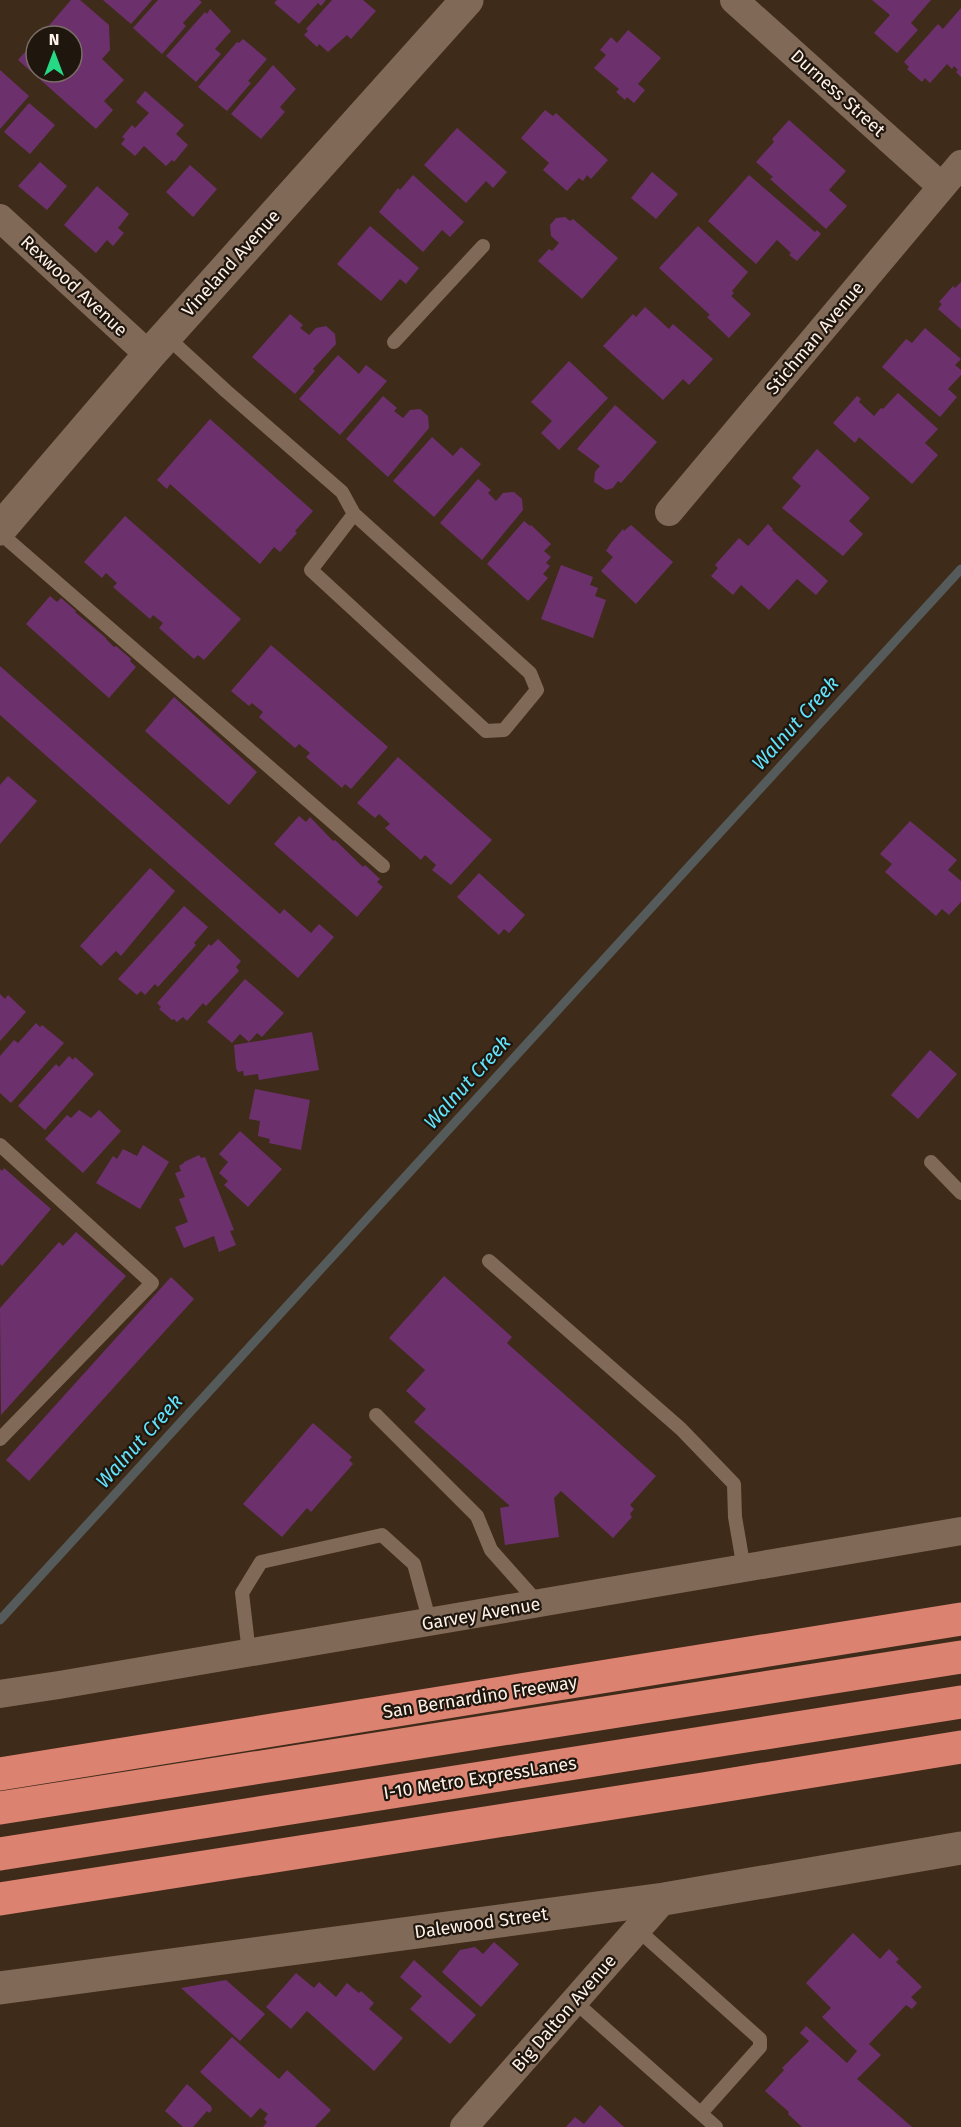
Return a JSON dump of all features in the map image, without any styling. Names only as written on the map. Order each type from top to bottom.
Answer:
[{"type":"highway","name":"San Bernardino Freeway","points":[[0,1774],[961,1620]]},
{"type":"highway","points":[[0,1808],[961,1657]]},
{"type":"highway","name":"I-10 Metro ExpressLanes","points":[[0,1854],[961,1702]]},
{"type":"highway","points":[[0,1899],[961,1747]]},
{"type":"street","name":"Vineland Avenue","points":[[0,531],[157,346],[467,0]]},
{"type":"street","name":"Durness Street","points":[[735,0],[941,186]]},
{"type":"street","name":"Stichman Avenue","points":[[669,512],[961,164]]},
{"type":"street","name":"Rexwood Avenue","points":[[0,218],[157,346]]},
{"type":"street","name":"Garvey Avenue","points":[[0,1694],[430,1623],[961,1531]]},
{"type":"street","name":"Dalewood Street","points":[[0,1988],[664,1899],[961,1848]]},
{"type":"street","name":"Big Dalton Avenue","points":[[464,2127],[664,1899]]},
{"type":"lane","points":[[394,342],[483,246]]},
{"type":"lane","points":[[157,346],[226,392],[342,492],[354,513],[530,673],[537,690],[504,730],[486,731],[311,570],[354,513]]},
{"type":"lane","points":[[0,531],[383,866]]},
{"type":"lane","points":[[0,1145],[152,1283],[0,1439]]},
{"type":"lane","points":[[931,1162],[961,1193]]},
{"type":"lane","points":[[489,1261],[681,1429],[734,1484],[735,1517],[744,1569]]},
{"type":"lane","points":[[376,1415],[477,1516],[491,1550],[539,1604]]},
{"type":"lane","points":[[249,1653],[242,1593],[261,1562],[382,1535],[414,1564],[430,1623]]},
{"type":"lane","points":[[637,1929],[760,2039],[760,2047],[701,2113]]},
{"type":"lane","points":[[574,2001],[716,2127]]},
{"type":"building","points":[[71,0],[80,0],[109,25],[110,50],[102,59],[124,80],[104,101],[113,110],[96,129],[45,84],[84,84],[84,24],[50,24]]},
{"type":"building","points":[[103,0],[152,0],[131,24]]},
{"type":"building","points":[[158,0],[199,0],[202,2],[183,23],[186,26],[162,54],[133,28]]},
{"type":"building","points":[[277,0],[326,0],[321,6],[318,3],[299,24],[274,3]]},
{"type":"building","points":[[332,0],[363,0],[376,11],[351,39],[347,35],[328,52],[319,44],[317,47],[304,35],[308,31],[306,29]]},
{"type":"building","points":[[872,0],[931,0],[911,23],[918,30],[897,53],[874,33],[890,15]]},
{"type":"building","points":[[961,8],[961,77],[954,66],[952,69],[947,64],[930,83],[925,78],[922,82],[907,69],[909,67],[904,62],[938,24],[943,29]]},
{"type":"building","points":[[210,9],[231,31],[215,49],[221,54],[196,82],[166,56]]},
{"type":"building","points":[[628,30],[661,58],[638,84],[645,90],[634,103],[627,97],[625,100],[616,92],[619,89],[594,68],[606,55],[600,50],[611,37],[617,43]]},
{"type":"building","points":[[243,39],[267,59],[248,81],[251,83],[227,111],[198,87],[237,42]]},
{"type":"building","points":[[24,53],[24,65],[18,60]]},
{"type":"building","points":[[273,65],[296,89],[280,107],[285,112],[261,139],[231,114]]},
{"type":"building","points":[[0,70],[29,96],[0,129]]},
{"type":"building","points":[[145,91],[184,125],[176,134],[188,145],[174,162],[172,160],[166,166],[144,146],[135,156],[121,144],[125,139],[122,137],[132,125],[135,128],[149,113],[136,102]]},
{"type":"building","points":[[29,103],[55,125],[30,154],[4,132]]},
{"type":"building","points":[[545,110],[553,116],[556,113],[608,160],[591,179],[587,175],[583,181],[579,178],[567,191],[543,170],[549,163],[521,138]]},
{"type":"building","points":[[789,120],[846,171],[829,190],[847,206],[826,229],[770,179],[773,177],[756,162]]},
{"type":"building","points":[[457,128],[507,172],[493,188],[486,181],[466,203],[424,165]]},
{"type":"building","points":[[40,162],[67,186],[47,210],[18,186]]},
{"type":"building","points":[[190,165],[217,189],[193,217],[166,192]]},
{"type":"building","points":[[652,172],[678,194],[656,219],[631,198]]},
{"type":"building","points":[[413,175],[464,222],[450,237],[442,230],[423,252],[379,212],[398,188],[400,190]]},
{"type":"building","points":[[749,175],[815,232],[817,230],[821,234],[797,261],[777,240],[756,264],[708,221]]},
{"type":"building","points":[[97,186],[129,214],[118,228],[124,233],[113,246],[107,240],[96,253],[64,225]]},
{"type":"building","points":[[565,217],[570,221],[573,219],[618,258],[582,299],[538,261],[549,249],[552,251],[559,243],[551,236],[550,225],[556,218]]},
{"type":"building","points":[[370,226],[419,268],[406,284],[400,279],[381,301],[337,264]]},
{"type":"building","points":[[698,226],[748,272],[732,291],[734,293],[731,296],[751,314],[729,338],[707,317],[710,315],[659,268]]},
{"type":"building","points":[[961,282],[961,329],[938,309],[942,304],[939,302],[953,286],[955,288]]},
{"type":"building","points":[[645,307],[669,329],[673,324],[713,359],[689,385],[683,379],[663,400],[603,346],[633,314],[636,317]]},
{"type":"building","points":[[290,314],[303,325],[300,328],[309,335],[316,328],[326,326],[335,334],[336,344],[313,369],[315,371],[295,394],[252,357]]},
{"type":"building","points":[[925,328],[961,359],[955,365],[961,370],[961,375],[948,389],[957,397],[940,417],[882,367],[906,339],[912,343]]},
{"type":"building","points":[[338,355],[359,374],[366,365],[387,381],[340,435],[299,399]]},
{"type":"building","points":[[569,361],[608,398],[559,450],[541,433],[552,421],[531,402]]},
{"type":"building","points":[[898,393],[938,429],[925,443],[938,455],[912,484],[859,437],[855,443],[833,423],[857,396],[861,399],[859,402],[874,416]]},
{"type":"building","points":[[383,396],[397,408],[394,411],[403,418],[410,410],[420,409],[428,416],[429,428],[388,477],[346,439]]},
{"type":"building","points":[[615,405],[657,442],[621,483],[618,481],[613,488],[606,490],[594,482],[595,472],[600,466],[577,449]]},
{"type":"building","points":[[210,419],[313,511],[280,552],[274,547],[260,564],[170,484],[167,489],[157,480]]},
{"type":"building","points":[[432,437],[453,456],[461,447],[481,464],[434,517],[393,481]]},
{"type":"building","points":[[817,449],[870,498],[849,521],[863,534],[843,556],[782,508],[801,486],[792,478]]},
{"type":"building","points":[[478,479],[491,490],[488,493],[496,501],[503,493],[514,492],[522,499],[523,510],[482,560],[440,523]]},
{"type":"building","points":[[125,516],[241,619],[204,660],[198,655],[194,659],[159,628],[163,623],[153,615],[150,619],[113,587],[117,583],[106,573],[102,578],[84,562]]},
{"type":"building","points":[[524,521],[551,544],[544,551],[551,557],[546,563],[550,566],[543,574],[548,578],[528,601],[487,564]]},
{"type":"building","points":[[768,524],[828,581],[816,595],[797,579],[769,610],[741,585],[733,595],[711,576],[718,568],[715,565],[739,538],[748,546]]},
{"type":"building","points":[[631,525],[673,562],[636,604],[601,571],[613,557],[606,551],[611,543],[623,529],[624,531]]},
{"type":"building","points":[[561,565],[593,577],[590,585],[598,588],[595,596],[606,600],[593,638],[541,619]]},
{"type":"building","points":[[50,596],[57,602],[61,598],[114,647],[116,646],[131,659],[130,661],[136,667],[109,698],[26,624]]},
{"type":"building","points":[[271,645],[388,747],[351,789],[345,784],[342,788],[306,757],[310,753],[299,744],[295,748],[259,717],[263,712],[252,703],[249,706],[231,691]]},
{"type":"building","points":[[0,666],[280,914],[284,909],[311,933],[319,924],[334,937],[298,978],[0,715]]},
{"type":"building","points":[[174,697],[257,772],[229,805],[145,731]]},
{"type":"building","points":[[398,757],[492,840],[451,885],[432,870],[436,865],[425,855],[421,860],[385,828],[390,824],[379,814],[375,818],[357,803]]},
{"type":"building","points":[[8,776],[37,801],[0,844],[0,785]]},
{"type":"building","points":[[299,816],[306,822],[310,817],[333,841],[335,840],[363,867],[365,865],[380,879],[377,882],[383,887],[357,917],[274,844]]},
{"type":"building","points":[[910,821],[957,860],[948,870],[961,881],[961,902],[949,915],[942,909],[936,916],[885,872],[892,864],[880,854]]},
{"type":"building","points":[[150,868],[175,891],[121,956],[116,951],[101,966],[80,946]]},
{"type":"building","points":[[479,873],[525,915],[509,933],[504,929],[499,935],[457,897]]},
{"type":"building","points":[[184,906],[208,927],[194,943],[196,945],[158,987],[155,984],[145,995],[141,991],[137,995],[118,979]]},
{"type":"building","points":[[218,939],[241,961],[236,967],[239,971],[206,1006],[203,1003],[187,1021],[183,1017],[177,1022],[172,1020],[159,1009],[161,1007],[157,1003],[209,944],[211,946]]},
{"type":"building","points":[[245,979],[284,1013],[262,1037],[257,1033],[249,1042],[240,1034],[232,1043],[207,1022]]},
{"type":"building","points":[[0,994],[5,999],[8,995],[26,1012],[0,1041]]},
{"type":"building","points":[[36,1023],[40,1027],[42,1025],[64,1043],[11,1103],[0,1093],[0,1056],[14,1040],[18,1043]]},
{"type":"building","points":[[312,1032],[319,1070],[259,1080],[258,1074],[244,1076],[243,1071],[238,1072],[234,1045]]},
{"type":"building","points":[[930,1050],[957,1074],[918,1119],[891,1095]]},
{"type":"building","points":[[69,1056],[73,1060],[75,1057],[94,1074],[45,1130],[18,1106],[56,1064],[59,1067]]},
{"type":"building","points":[[255,1089],[310,1100],[301,1150],[269,1143],[270,1139],[258,1136],[260,1121],[249,1119]]},
{"type":"building","points":[[79,1110],[91,1118],[99,1110],[121,1131],[83,1173],[45,1139],[67,1115],[71,1118]]},
{"type":"building","points":[[240,1131],[282,1169],[248,1207],[224,1185],[228,1181],[219,1173],[228,1162],[219,1154]]},
{"type":"building","points":[[143,1145],[169,1162],[140,1209],[96,1183],[113,1156],[117,1159],[123,1149],[137,1156]]},
{"type":"building","points":[[199,1155],[201,1158],[205,1157],[234,1230],[230,1231],[236,1245],[219,1252],[214,1236],[184,1248],[175,1227],[188,1222],[179,1199],[185,1197],[175,1173],[181,1171],[179,1166],[184,1162]]},
{"type":"building","points":[[4,1168],[51,1209],[2,1266],[0,1264],[0,1169],[2,1171]]},
{"type":"building","points":[[76,1232],[126,1276],[1,1415],[0,1308],[59,1242],[63,1246]]},
{"type":"building","points":[[444,1276],[512,1337],[507,1343],[656,1476],[630,1505],[634,1509],[630,1514],[632,1517],[613,1538],[561,1491],[554,1498],[559,1537],[505,1545],[500,1508],[510,1506],[414,1422],[426,1409],[406,1391],[425,1370],[389,1338]]},
{"type":"building","points":[[171,1277],[194,1299],[29,1481],[6,1460]]},
{"type":"building","points":[[313,1423],[352,1457],[349,1460],[353,1464],[311,1512],[307,1508],[282,1537],[243,1504]]},
{"type":"building","points":[[853,1933],[880,1959],[889,1949],[899,1959],[896,1962],[922,1987],[911,1997],[917,2003],[912,2009],[906,2005],[869,2044],[881,2055],[857,2079],[912,2127],[802,2127],[765,2091],[784,2070],[782,2068],[809,2041],[800,2033],[806,2026],[847,2063],[857,2051],[822,2017],[831,2008],[806,1983]]},
{"type":"building","points":[[494,1942],[519,1964],[481,2007],[442,1972],[460,1950],[475,1947],[483,1954]]},
{"type":"building","points":[[414,1960],[476,2015],[450,2044],[410,2009],[422,1996],[400,1977]]},
{"type":"building","points":[[296,1973],[314,1988],[319,1982],[336,1997],[347,1983],[359,1993],[361,1991],[374,2003],[369,2009],[403,2038],[374,2071],[307,2011],[291,2029],[266,2007]]},
{"type":"building","points":[[226,1980],[265,2014],[240,2041],[181,1988]]},
{"type":"building","points":[[232,2037],[279,2079],[287,2070],[331,2110],[315,2127],[263,2127],[267,2122],[264,2119],[268,2114],[260,2108],[251,2118],[200,2072]]},
{"type":"building","points":[[187,2084],[211,2106],[212,2110],[209,2113],[207,2111],[193,2127],[183,2127],[165,2111]]},
{"type":"building","points":[[600,2105],[624,2127],[566,2127],[575,2117],[584,2124]]},
{"type":"waterway","name":"Walnut Creek","points":[[0,1620],[961,569]]}]
